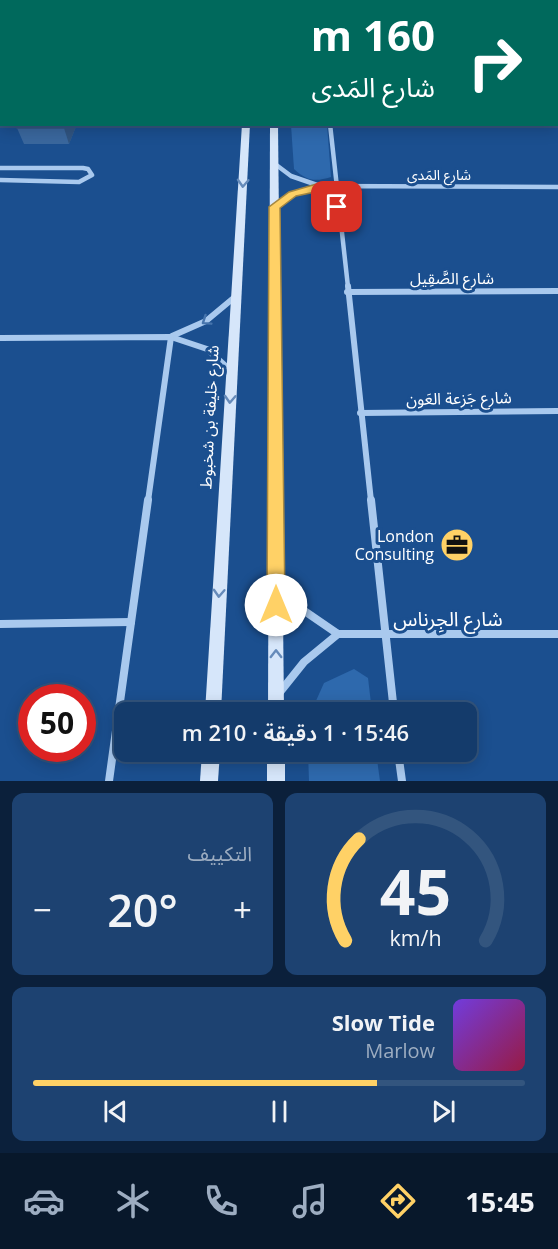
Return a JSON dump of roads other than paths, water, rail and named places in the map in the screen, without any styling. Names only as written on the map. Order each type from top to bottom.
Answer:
[{"type":"main road","name":"شارع خليفة بن شخبوط","points":[[214,702],[246,126]]},
{"type":"main road","points":[[274,126],[276,702]]},
{"type":"main road","points":[[209,781],[210,762]]},
{"type":"main road","points":[[276,762],[276,781]]},
{"type":"street","points":[[362,0],[435,0]]},
{"type":"street","points":[[330,126],[393,702]]},
{"type":"street","name":"شارع المَدى","points":[[275,164],[291,176],[320,186]]},
{"type":"street","points":[[0,168],[83,168],[88,169],[92,175],[79,182],[0,180]]},
{"type":"street","name":"شارع المَدى","points":[[275,207],[292,194],[320,186],[558,187]]},
{"type":"street","name":"شارع الصَّقِيل","points":[[347,292],[558,291]]},
{"type":"street","points":[[171,337],[206,321],[236,296]]},
{"type":"street","points":[[109,781],[171,337]]},
{"type":"street","points":[[0,338],[171,337],[207,349],[231,372]]},
{"type":"street","name":"شارع جَزعة العَون","points":[[360,413],[558,411]]},
{"type":"street","points":[[276,582],[303,610],[338,634],[304,662],[276,697]]},
{"type":"street","points":[[0,624],[131,622]]},
{"type":"street","name":"شارع الجِرناس","points":[[338,634],[558,634]]},
{"type":"street","points":[[399,762],[402,781]]},
{"type":"place","name":"London Consulting","points":[[457,545]]}]
